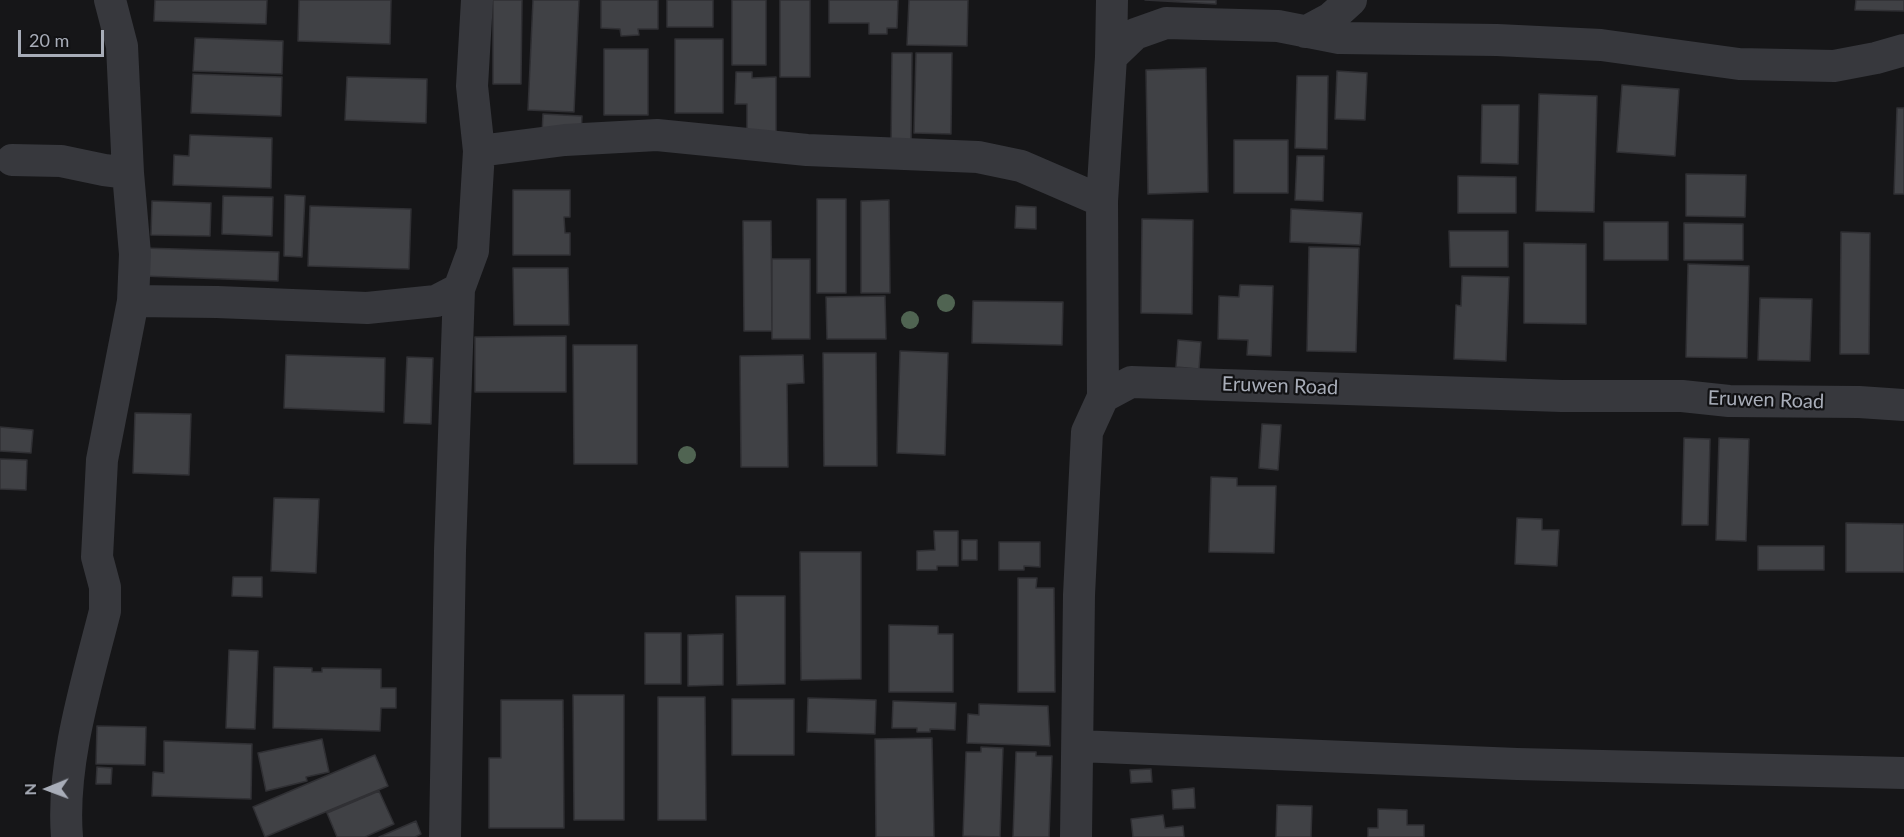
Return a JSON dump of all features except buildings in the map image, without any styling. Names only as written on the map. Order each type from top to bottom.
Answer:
[{"type":"street","points":[[67,837],[65,812],[70,762],[105,611],[105,587],[97,557],[102,460],[133,301],[135,254],[128,173],[122,46],[110,0]]},
{"type":"street","points":[[445,837],[450,551],[459,289],[473,251],[479,151],[472,86],[477,0]]},
{"type":"street","points":[[1076,837],[1079,595],[1084,478],[1088,432],[1103,397],[1102,201],[1111,57],[1112,0]]},
{"type":"street","points":[[1305,32],[1330,18],[1351,0]]},
{"type":"street","points":[[1111,57],[1135,34],[1166,23],[1278,26],[1339,38],[1497,40],[1601,45],[1739,64],[1834,66],[1904,50]]},
{"type":"street","points":[[479,151],[565,140],[657,135],[807,150],[978,157],[1021,166],[1102,201]]},
{"type":"street","points":[[12,160],[61,161],[128,173]]},
{"type":"street","points":[[133,301],[367,308],[436,301],[459,289]]},
{"type":"street","name":"Eruwen Road","points":[[1103,397],[1131,382],[1562,396],[1682,396],[1729,401],[1859,402],[1904,405]]},
{"type":"street","points":[[1078,746],[1517,764],[1904,773]]}]
